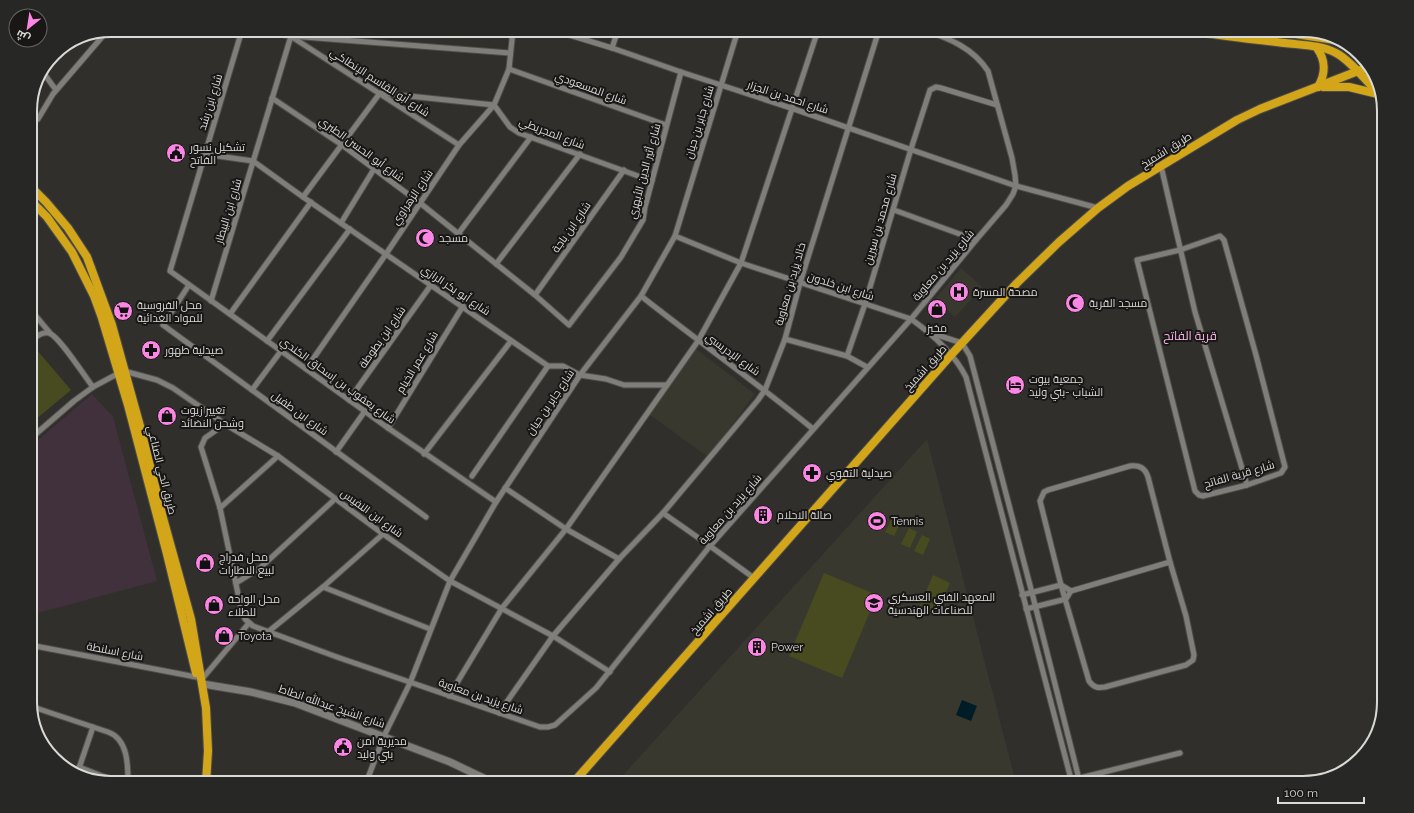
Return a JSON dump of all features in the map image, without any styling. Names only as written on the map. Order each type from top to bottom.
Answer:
[{"type":"highway","points":[[1237,37],[1317,48],[1336,53],[1373,87]]},
{"type":"highway","points":[[1317,48],[1322,55],[1324,67],[1322,80],[1318,87],[1349,87],[1375,93]]},
{"type":"highway","name":"طريق اشميخ","points":[[579,776],[951,355],[1022,277],[1059,242],[1098,208],[1128,186],[1237,120],[1260,109],[1364,68]]},
{"type":"highway","name":"طريق الحي الصناعي","points":[[37,193],[68,228],[87,257],[112,325],[122,372],[191,618],[200,680],[206,708],[208,751],[206,776]]},
{"type":"highway","name":"طريق الحي الصناعي","points":[[37,207],[59,232],[85,276],[94,296],[122,372]]},
{"type":"highway","name":"طريق الحي الصناعي","points":[[200,680],[203,752],[201,776]]},
{"type":"main road","name":"شارع الشيخ عبدالله انطاط","points":[[200,680],[281,699],[384,736],[450,762],[479,776]]},
{"type":"street","name":"شارع ابن رشد","points":[[170,271],[240,37]]},
{"type":"street","name":"شارع ابن البيطار","points":[[211,301],[291,37]]},
{"type":"street","name":"شارع أبو القاسم الإنطاكي","points":[[293,37],[459,145]]},
{"type":"street","points":[[304,37],[510,53]]},
{"type":"street","name":"شارع الزهراوي","points":[[306,369],[459,145],[494,105],[509,69],[512,37]]},
{"type":"street","name":"شارع احمد بن الجزار","points":[[576,37],[791,108],[1016,186],[1098,208]]},
{"type":"street","points":[[612,48],[616,37]]},
{"type":"street","name":"شارع جابر بن حيان","points":[[369,776],[384,736],[410,683],[450,581],[505,488],[580,375],[641,296],[675,236],[736,37]]},
{"type":"street","points":[[449,696],[502,608],[566,529],[698,341],[741,263],[816,37]]},
{"type":"street","name":"خالد يزيد بن معاوية","points":[[499,713],[553,636],[619,559],[663,513],[765,390],[785,339],[800,283],[877,37]]},
{"type":"street","points":[[944,37],[974,54],[988,71],[1012,158],[1016,175],[1016,186]]},
{"type":"street","points":[[38,119],[56,90],[101,38]]},
{"type":"street","name":"شارع المسعودي","points":[[509,69],[666,125]]},
{"type":"street","name":"شارع أثير الدين الأبهري","points":[[569,325],[621,258],[643,220],[680,72]]},
{"type":"street","points":[[46,76],[56,90]]},
{"type":"street","name":"شارع محمد بن سيرين","points":[[847,356],[865,304],[928,94],[932,88],[936,87],[997,105]]},
{"type":"street","points":[[303,197],[380,93],[494,105]]},
{"type":"street","name":"شارع أبو الحسن الطبري","points":[[272,98],[342,145],[420,203],[535,295],[569,325]]},
{"type":"street","name":"شارع المجريطي","points":[[494,105],[510,127],[519,133],[652,181]]},
{"type":"street","points":[[458,234],[531,137]]},
{"type":"street","points":[[204,154],[254,161]]},
{"type":"street","points":[[496,264],[580,154]]},
{"type":"street","name":"شارع أبو بكر الرازي","points":[[254,161],[303,197],[548,366],[563,366],[580,375],[606,379],[624,386],[666,385]]},
{"type":"street","points":[[1160,166],[1195,312],[1247,485]]},
{"type":"street","points":[[341,223],[374,170]]},
{"type":"street","name":"شارع ابن باجة","points":[[535,295],[624,170]]},
{"type":"street","name":"شارع يزيد بن معاوية","points":[[249,623],[268,632],[410,683],[540,727],[555,725],[596,688],[610,672],[710,546],[911,319],[1006,205],[1016,186]]},
{"type":"street","points":[[230,314],[311,202]]},
{"type":"street","points":[[894,210],[976,240]]},
{"type":"street","points":[[267,341],[350,229]]},
{"type":"street","name":"شارع ابن خلدون","points":[[675,236],[741,263],[911,319],[931,333]]},
{"type":"street","name":"شارع قرية الفاتح","points":[[1220,236],[1224,240],[1285,467],[1281,473],[1247,485],[1203,496],[1199,495],[1195,491],[1137,260],[1180,250],[1220,236]]},
{"type":"street","name":"شارع يعقوب بن إسحاق الكندي","points":[[170,271],[388,428],[496,502]]},
{"type":"street","name":"شارع ابن طفيل","points":[[189,285],[163,325],[426,517]]},
{"type":"street","name":"شارع ابن بطوطة","points":[[349,400],[431,285]]},
{"type":"street","name":"شارع الإدريسي","points":[[641,296],[698,341],[765,390],[813,429]]},
{"type":"street","name":"شارع عمر الخيام","points":[[388,428],[463,306]]},
{"type":"street","points":[[37,317],[59,341],[93,387]]},
{"type":"street","points":[[37,337],[43,333],[50,333]]},
{"type":"street","points":[[931,333],[962,343],[970,356],[1036,606],[1079,776]]},
{"type":"street","points":[[931,333],[959,364],[966,377],[1022,595],[1071,776]]},
{"type":"street","points":[[785,339],[847,356],[867,367]]},
{"type":"street","points":[[425,454],[511,341]]},
{"type":"street","points":[[252,390],[281,351]]},
{"type":"street","points":[[472,476],[548,366]]},
{"type":"street","points":[[37,433],[74,401],[93,387],[122,372]]},
{"type":"street","name":"شارع ابن النفيس","points":[[122,372],[157,380],[173,388],[225,424],[278,456],[383,534],[450,581],[553,636],[610,672]]},
{"type":"street","points":[[336,452],[365,411]]},
{"type":"street","points":[[200,680],[249,623],[245,619],[241,608],[220,508],[201,447],[205,438],[225,424]]},
{"type":"street","points":[[220,508],[278,456]]},
{"type":"street","points":[[1130,466],[1142,467],[1146,470],[1186,616],[1194,651],[1192,660],[1186,665],[1097,688],[1089,681],[1061,585],[1041,506],[1041,496],[1048,490],[1130,466]]},
{"type":"street","points":[[505,488],[566,529],[619,559]]},
{"type":"street","points":[[236,584],[260,568],[335,499]]},
{"type":"street","points":[[663,513],[754,578]]},
{"type":"street","points":[[268,632],[323,587],[383,534]]},
{"type":"street","points":[[1026,609],[1066,599],[1071,591],[1170,562]]},
{"type":"street","points":[[1022,595],[1061,585],[1071,591]]},
{"type":"street","points":[[323,587],[430,629]]},
{"type":"street","name":"شارع اسلنطة","points":[[37,646],[200,680]]},
{"type":"street","points":[[37,708],[112,734],[122,743],[127,762],[128,776]]},
{"type":"street","points":[[93,728],[80,767],[99,774]]},
{"type":"street","points":[[1098,776],[1180,753]]},
{"type":"shaded area","name":"مصحة المسرة","points":[[961,268],[982,287],[955,317],[936,298]]},
{"type":"shaded area","points":[[696,349],[755,394],[708,457],[649,414]]},
{"type":"shaded area","points":[[92,394],[113,417],[157,581],[37,613],[37,441]]},
{"type":"shaded area","name":"المعهد الفني العسكري للصناعات الهندسية","points":[[927,439],[1014,776],[622,776]]},
{"type":"green space","points":[[37,350],[71,390],[37,418]]},
{"type":"green space","name":"Tennis","points":[[876,511],[885,515],[877,531],[869,527]]},
{"type":"green space","name":"Tennis","points":[[893,516],[902,520],[894,536],[885,532]]},
{"type":"green space","points":[[909,528],[917,532],[910,548],[901,544]]},
{"type":"green space","points":[[922,535],[930,539],[923,555],[914,551]]},
{"type":"green space","points":[[824,573],[877,595],[842,678],[789,656]]},
{"type":"green space","points":[[933,575],[950,583],[936,615],[919,608]]},
{"type":"water","points":[[962,700],[977,706],[971,721],[956,715]]},
{"type":"place","name":"تشكيل نسور الفاتح","points":[[176,153]]},
{"type":"place","name":"مسجد","points":[[425,238]]},
{"type":"place","name":"مصحة المسرة","points":[[959,292]]},
{"type":"place","name":"مسجد القرية","points":[[1075,303]]},
{"type":"place","name":"مخبز","points":[[937,309]]},
{"type":"place","name":"محل الفروسية للمواد الغدائية","points":[[123,311]]},
{"type":"place","name":"صيدلية طهور","points":[[151,350]]},
{"type":"place","name":"جمعية بيوت الشباب -بني وليد","points":[[1015,385]]},
{"type":"place","name":"تغيير زيوت وشحن النضائد","points":[[167,416]]},
{"type":"place","name":"صيدلية التقوي","points":[[812,473]]},
{"type":"place","name":"صالة الاحلام","points":[[763,515]]},
{"type":"place","name":"Tennis","points":[[877,521]]},
{"type":"place","name":"محل فدراج لبيع الاطارات","points":[[205,563]]},
{"type":"place","name":"المعهد الفني العسكري للصناعات الهندسية","points":[[874,603]]},
{"type":"place","name":"محل الواحة للطلاء","points":[[214,605]]},
{"type":"place","name":"Toyota","points":[[224,636]]},
{"type":"place","name":"Power","points":[[757,647]]},
{"type":"place","name":"مديرية امن بني وليد","points":[[343,747]]},
{"type":"district","name":"قرية الفاتح","points":[[1190,336]]}]
